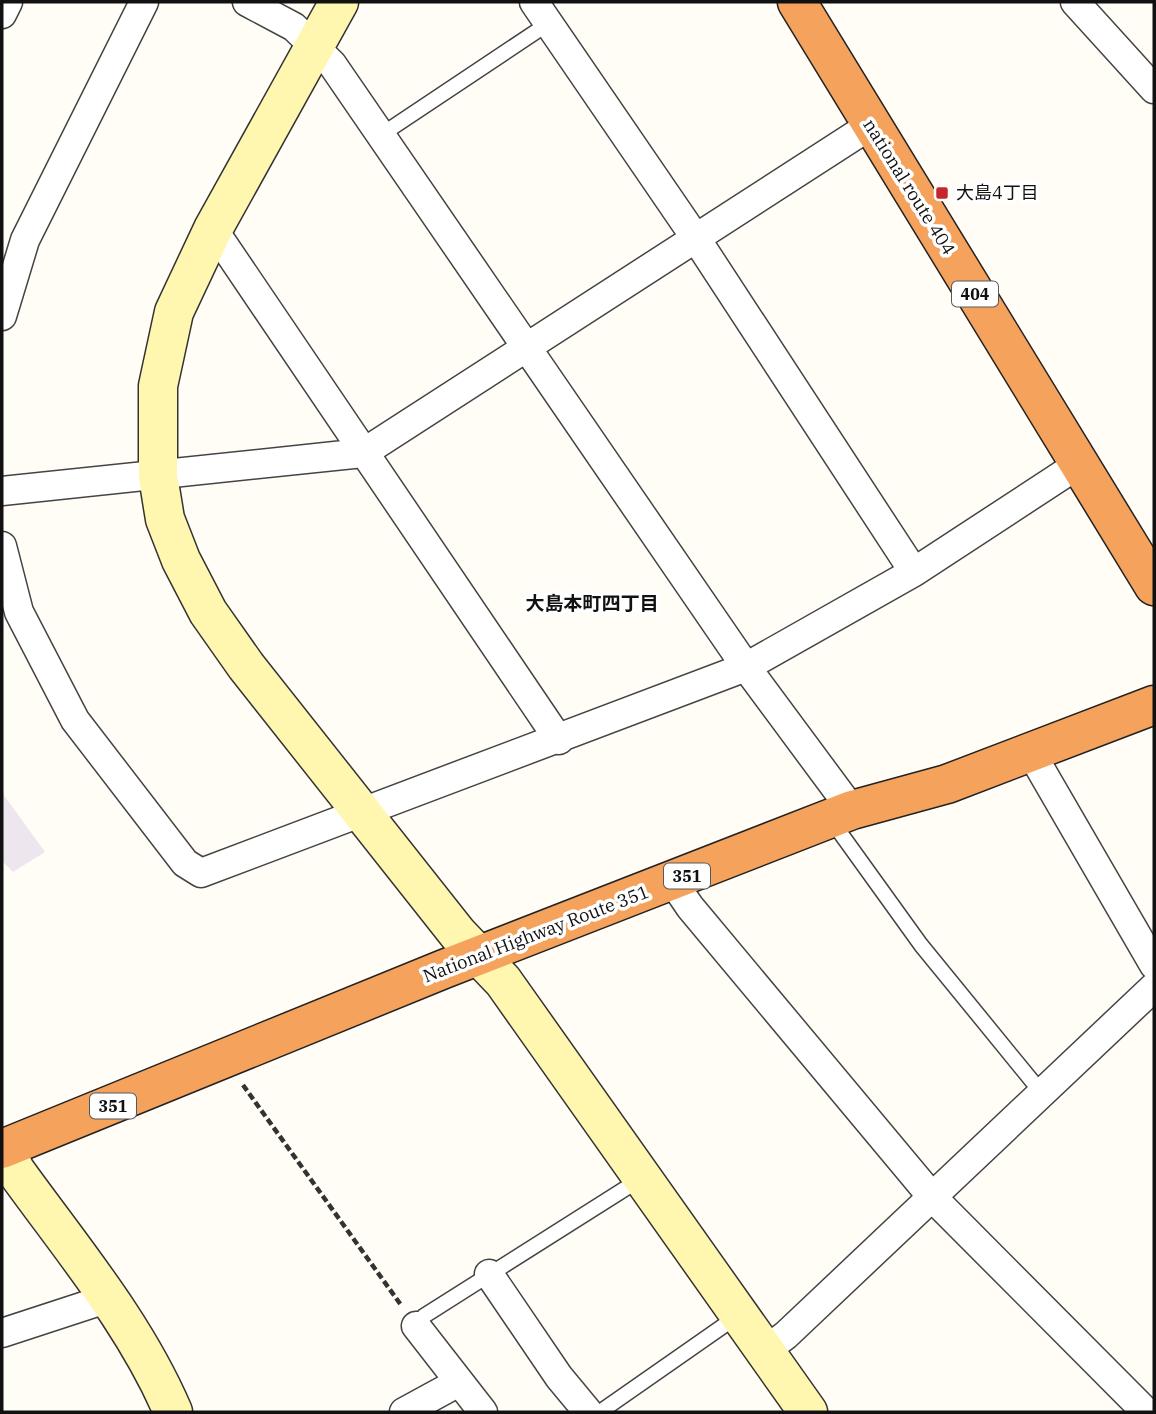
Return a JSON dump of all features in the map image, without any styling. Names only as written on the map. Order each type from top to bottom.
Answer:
[{"type":"highway","name":"national route 404","points":[[797,2],[1154,586]]},
{"type":"highway","name":"National Highway Route 351","points":[[3,1149],[481,956],[842,815],[947,784],[1154,705]]},
{"type":"street","points":[[2,14],[8,2]]},
{"type":"street","points":[[2,316],[24,240],[144,2]]},
{"type":"street","points":[[247,2],[295,27],[314,43],[332,64],[746,667],[842,815]]},
{"type":"street","points":[[340,2],[314,43],[212,229],[171,325],[158,386],[158,476],[165,519],[181,560],[208,612],[458,934],[503,981],[808,1412]]},
{"type":"street","points":[[1075,2],[1154,89]]},
{"type":"street","points":[[542,13],[698,240],[914,572]]},
{"type":"street","points":[[2,491],[363,453],[698,240],[871,125]]},
{"type":"street","points":[[212,229],[559,740]]},
{"type":"street","points":[[2,547],[19,611],[75,720],[185,863],[201,873],[559,740],[746,667],[914,572],[1079,464]]},
{"type":"street","points":[[1030,751],[1154,965]]},
{"type":"street","points":[[673,882],[690,907],[933,1198],[1145,1408]]},
{"type":"street","points":[[765,1350],[786,1335],[933,1198],[1154,987]]},
{"type":"street","points":[[3,1149],[15,1170],[109,1298],[155,1369],[173,1412]]},
{"type":"street","points":[[489,1274],[559,1377],[588,1412]]},
{"type":"street","points":[[2,1333],[109,1298]]},
{"type":"street","points":[[416,1326],[483,1412]]},
{"type":"street","points":[[404,1412],[459,1382]]},
{"type":"lane","points":[[381,135],[542,13]]},
{"type":"lane","points":[[842,815],[921,946],[1041,1093]]},
{"type":"lane","points":[[416,1326],[424,1316],[643,1178]]},
{"type":"lane","points":[[600,1412],[740,1315]]},
{"type":"path","points":[[237,1076],[416,1326]]},
{"type":"shaded area","points":[[3,794],[45,852],[13,872],[2,861]]},
{"type":"place","name":"大島4丁目","points":[[942,193]]},
{"type":"district","name":"大島本町四丁目","points":[[592,603]]}]
